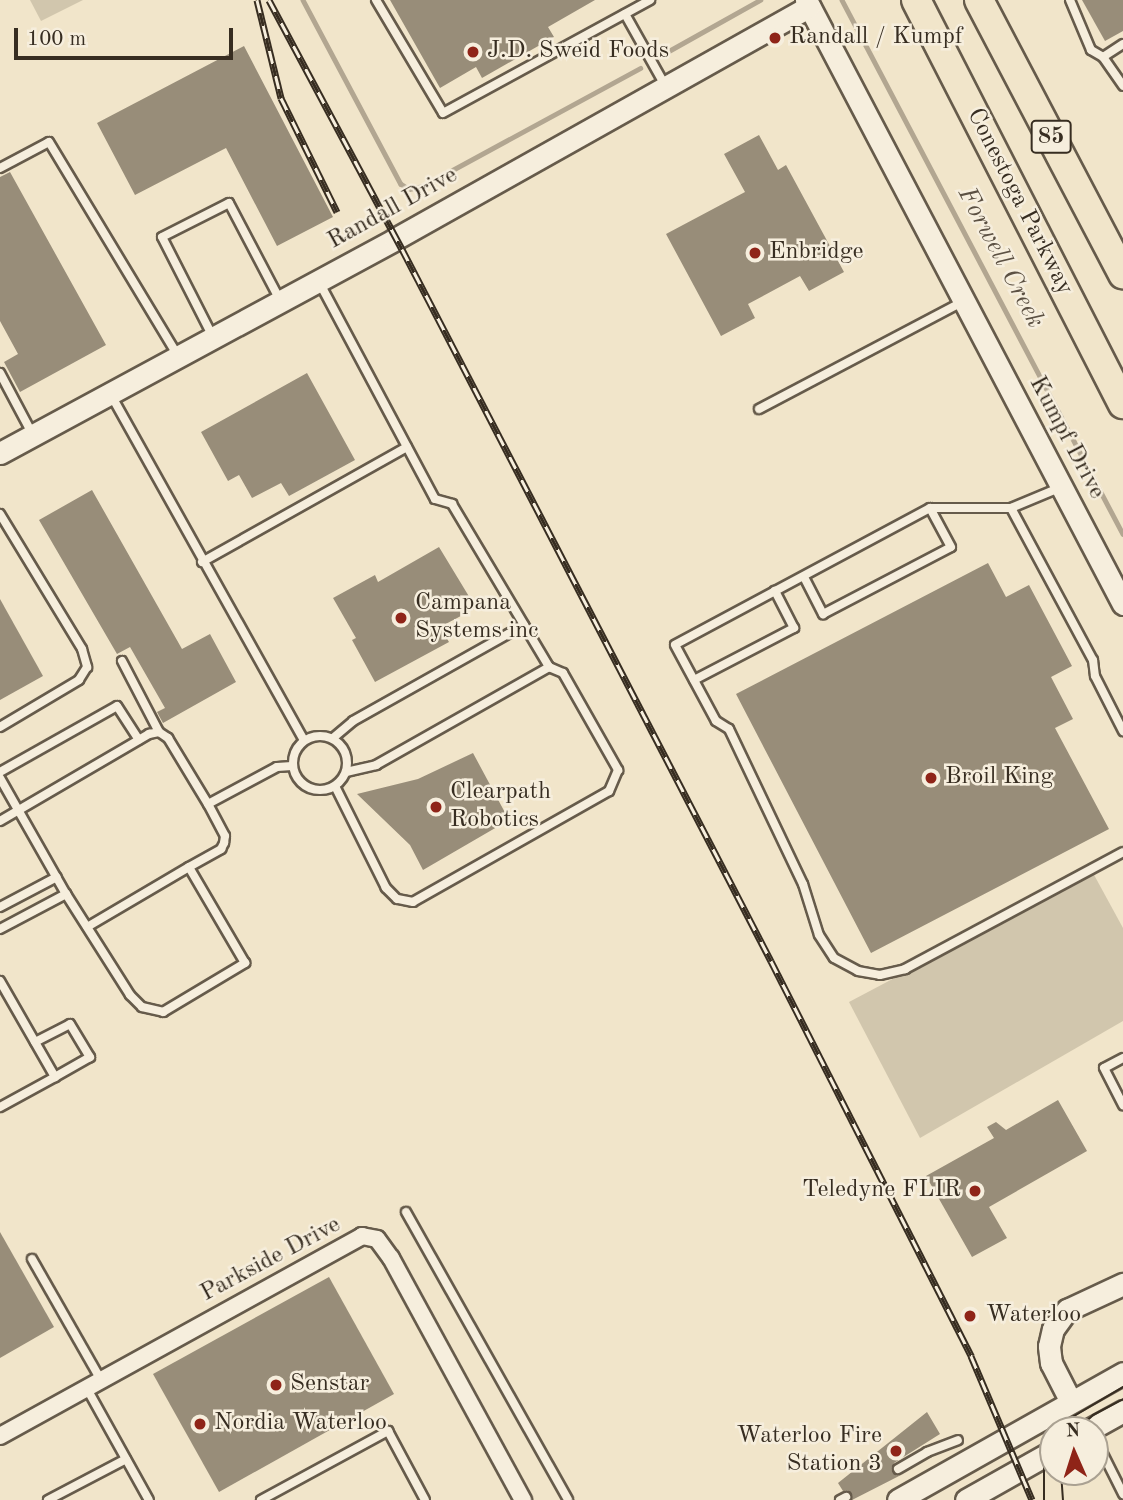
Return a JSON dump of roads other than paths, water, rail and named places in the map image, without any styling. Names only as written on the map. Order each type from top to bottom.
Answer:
[{"type":"highway","name":"Conestoga Parkway","points":[[916,0],[1123,404]]},
{"type":"highway","name":"85","points":[[979,0],[1123,274]]},
{"type":"street","name":"Randall Drive","points":[[0,453],[666,88],[807,4]]},
{"type":"street","name":"Kumpf Drive","points":[[807,4],[1123,604]]},
{"type":"street","name":"Parkside Drive","points":[[0,1436],[362,1237],[377,1239],[432,1331],[523,1500]]},
{"type":"street","points":[[1070,1402],[1051,1363],[1049,1346],[1053,1329],[1067,1310],[1123,1284]]},
{"type":"street","points":[[898,1500],[1123,1373]]},
{"type":"street","points":[[966,1500],[1039,1459]]},
{"type":"street","points":[[969,1460],[986,1489]]},
{"type":"lane","points":[[376,0],[443,113],[650,0]]},
{"type":"lane","points":[[1070,0],[1091,50],[1103,57],[1123,86]]},
{"type":"lane","points":[[625,14],[666,88]]},
{"type":"lane","points":[[1103,57],[1123,44]]},
{"type":"lane","points":[[0,167],[50,142],[178,356]]},
{"type":"lane","points":[[213,337],[162,237],[229,203],[280,300]]},
{"type":"lane","points":[[317,280],[435,499],[452,504],[549,667],[564,673],[618,770],[616,781],[609,791],[413,902],[397,899],[386,888],[335,786]]},
{"type":"lane","points":[[759,409],[964,301]]},
{"type":"lane","points":[[0,373],[33,435]]},
{"type":"lane","points":[[110,393],[202,562],[304,740]]},
{"type":"lane","points":[[202,562],[407,447]]},
{"type":"lane","points":[[1062,487],[1011,508],[930,508],[675,645],[716,721],[729,729],[803,884],[818,936],[834,958],[858,971],[880,975],[905,969],[1123,852]]},
{"type":"lane","points":[[804,577],[822,614],[951,547],[930,508]]},
{"type":"lane","points":[[1011,508],[1093,660],[1095,676],[1123,731]]},
{"type":"lane","points":[[0,514],[82,649],[88,667],[79,680],[0,727]]},
{"type":"lane","points":[[694,680],[794,628],[775,591]]},
{"type":"lane","points":[[333,738],[353,721],[524,625]]},
{"type":"lane","points":[[87,927],[221,849],[225,836],[168,738],[159,732],[121,661]]},
{"type":"lane","points":[[346,772],[376,765],[549,667]]},
{"type":"lane","points":[[139,740],[117,706],[0,778],[66,894],[130,995],[142,1007],[163,1012],[245,963],[189,867]]},
{"type":"lane","points":[[0,821],[139,740],[159,732]]},
{"type":"lane","points":[[318,735],[333,738],[346,752],[346,772],[335,786],[326,790],[307,787],[295,776],[293,756],[304,740],[318,735]]},
{"type":"lane","points":[[208,804],[277,767],[292,766]]},
{"type":"lane","points":[[0,907],[57,877]]},
{"type":"lane","points":[[0,929],[66,894]]},
{"type":"lane","points":[[0,981],[55,1077]]},
{"type":"lane","points":[[0,1107],[90,1057],[71,1024],[36,1042]]},
{"type":"lane","points":[[1123,1058],[1104,1068],[1123,1105]]},
{"type":"lane","points":[[406,1212],[568,1500]]},
{"type":"lane","points":[[32,1259],[94,1383],[126,1459],[149,1500]]},
{"type":"lane","points":[[261,1500],[388,1431],[425,1500]]},
{"type":"lane","points":[[898,1469],[927,1452],[958,1440]]},
{"type":"lane","points":[[48,1500],[126,1459]]},
{"type":"lane","points":[[1109,1466],[1123,1494]]},
{"type":"waterway","name":"Forwell Creek","points":[[303,0],[401,184],[409,189],[423,186],[640,68]]},
{"type":"waterway","name":"Forwell Creek","points":[[658,57],[760,0]]},
{"type":"waterway","name":"Forwell Creek","points":[[842,0],[1123,534]]},
{"type":"tram line","points":[[1074,1416],[1123,1387]]},
{"type":"tram line","points":[[1092,1416],[1123,1399]]},
{"type":"tram line","points":[[1044,1486],[1044,1500]]},
{"type":"tram line","points":[[1062,1486],[1063,1500]]},
{"type":"railway","points":[[257,0],[281,98],[337,212]]},
{"type":"railway","points":[[269,0],[402,249],[771,961],[971,1356],[1032,1500]]},
{"type":"place","name":"Randall / Kumpf","points":[[775,38]]},
{"type":"place","name":"J.D. Sweid Foods","points":[[473,52]]},
{"type":"place","name":"Enbridge","points":[[755,253]]},
{"type":"place","name":"Campana Systems inc","points":[[401,618]]},
{"type":"place","name":"Broil King","points":[[931,778]]},
{"type":"place","name":"Clearpath Robotics","points":[[436,807]]},
{"type":"place","name":"Teledyne FLIR","points":[[975,1191]]},
{"type":"place","name":"Waterloo","points":[[970,1316]]},
{"type":"place","name":"Senstar","points":[[276,1385]]},
{"type":"place","name":"Nordia Waterloo","points":[[200,1424]]},
{"type":"place","name":"Waterloo Fire Station 3","points":[[896,1451]]}]
